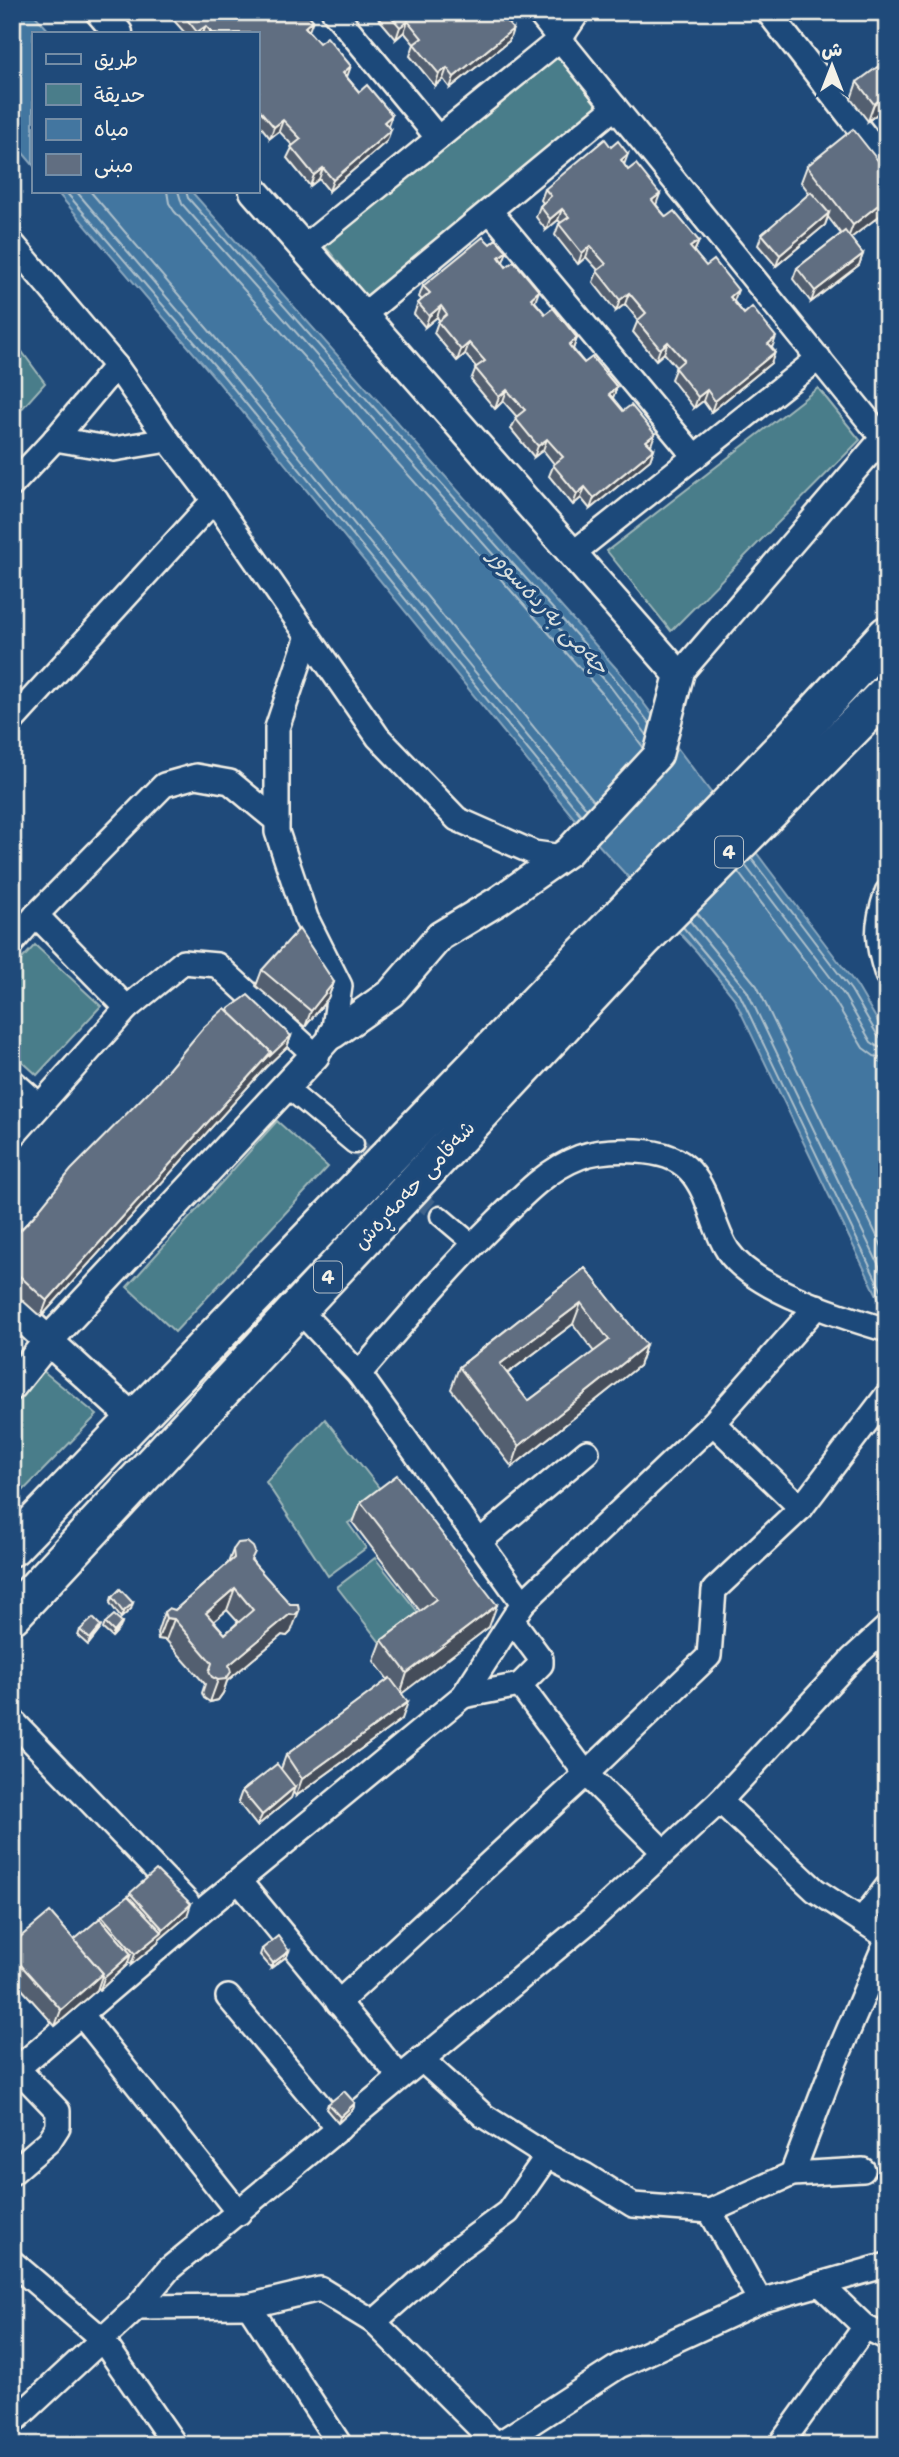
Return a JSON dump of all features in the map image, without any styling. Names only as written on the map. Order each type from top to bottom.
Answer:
[{"type":"highway","name":"4","points":[[631,928],[801,754],[887,635]]},
{"type":"highway","name":"4","points":[[801,754],[887,693]]},
{"type":"highway","name":"شەقامی حەمەڕەش","points":[[12,1547],[466,1076],[631,928]]},
{"type":"highway","name":"شەقامی حەمەڕەش","points":[[12,1615],[489,1103],[631,928]]},
{"type":"highway","points":[[466,1076],[489,1103]]},
{"type":"street","points":[[334,12],[438,138]]},
{"type":"street","points":[[12,1386],[48,1340],[334,1034],[391,993],[440,936],[498,901],[562,857],[658,755],[679,675],[884,435],[538,12]]},
{"type":"street","points":[[303,248],[560,38],[578,12]]},
{"type":"street","points":[[768,12],[887,164]]},
{"type":"street","points":[[362,316],[615,107]]},
{"type":"street","points":[[255,192],[679,675]]},
{"type":"street","points":[[490,211],[695,457]]},
{"type":"street","points":[[12,243],[116,366],[214,500],[378,737],[457,819],[534,853],[562,857]]},
{"type":"street","points":[[572,554],[819,358]]},
{"type":"street","points":[[12,485],[55,439],[116,366]]},
{"type":"street","points":[[55,439],[114,449],[168,440]]},
{"type":"street","points":[[12,721],[214,500]]},
{"type":"street","points":[[308,636],[277,728],[277,832],[306,918],[340,986],[334,1034]]},
{"type":"street","points":[[12,943],[36,915],[164,785],[195,776],[230,782],[277,821]]},
{"type":"street","points":[[887,892],[879,916],[877,944],[887,975]]},
{"type":"street","points":[[36,915],[127,1008]]},
{"type":"street","points":[[12,1137],[127,1008],[183,962],[218,965],[315,1055]]},
{"type":"street","points":[[12,1081],[39,1105]]},
{"type":"street","points":[[286,1087],[354,1144]]},
{"type":"street","points":[[359,1374],[473,1244],[543,1176],[581,1156],[611,1150],[667,1155],[688,1168],[706,1193],[719,1234],[729,1252],[745,1270],[836,1315],[887,1330]]},
{"type":"street","points":[[440,1216],[473,1244]]},
{"type":"street","points":[[12,2173],[48,2141],[58,2127],[58,2111],[15,2066],[82,2014],[198,1914],[463,1696],[518,1611],[713,1423],[817,1306]]},
{"type":"street","points":[[12,1308],[134,1419]]},
{"type":"street","points":[[299,1310],[359,1374],[479,1542],[518,1611],[541,1659],[541,1664],[520,1685],[463,1696]]},
{"type":"street","points":[[338,2003],[586,1774],[709,1656],[714,1590],[801,1508],[887,1395]]},
{"type":"street","points":[[713,1423],[801,1508]]},
{"type":"street","points":[[479,1542],[587,1452]]},
{"type":"street","points":[[12,2423],[137,2307],[169,2269],[593,1918],[720,1801],[852,1659],[887,1627]]},
{"type":"street","points":[[520,1685],[586,1774],[664,1852]]},
{"type":"street","points":[[12,1720],[198,1914]]},
{"type":"street","points":[[720,1801],[815,1890],[887,1939],[834,2064],[792,2174]]},
{"type":"street","points":[[239,1881],[401,2077]]},
{"type":"street","points":[[862,1920],[887,1886]]},
{"type":"street","points":[[228,1997],[339,2129]]},
{"type":"street","points":[[82,2014],[239,2213]]},
{"type":"street","points":[[421,2059],[484,2116],[633,2205],[710,2211],[792,2174],[863,2170]]},
{"type":"street","points":[[374,2322],[452,2253],[508,2212],[547,2156]]},
{"type":"street","points":[[710,2211],[760,2301]]},
{"type":"street","points":[[12,2262],[101,2338],[175,2445]]},
{"type":"street","points":[[137,2307],[249,2306],[320,2289],[374,2322],[497,2445],[619,2366],[760,2301],[887,2264]]},
{"type":"street","points":[[820,2284],[865,2327],[887,2338]]},
{"type":"street","points":[[249,2306],[340,2445]]},
{"type":"street","points":[[780,2445],[865,2327]]},
{"type":"green space","points":[[558,57],[599,107],[366,296],[324,245]]},
{"type":"green space","points":[[12,338],[45,383],[12,420]]},
{"type":"green space","points":[[818,388],[860,440],[671,631],[607,551]]},
{"type":"green space","points":[[35,945],[101,1006],[37,1075],[12,1052],[12,970]]},
{"type":"green space","points":[[277,1121],[328,1167],[175,1332],[127,1287]]},
{"type":"green space","points":[[42,1370],[97,1415],[12,1502],[12,1404]]},
{"type":"green space","points":[[325,1419],[387,1498],[348,1523],[366,1548],[328,1576],[266,1482]]},
{"type":"green space","points":[[375,1558],[421,1616],[382,1645],[337,1587]]},
{"type":"water","points":[[12,12],[32,12],[50,32],[32,32],[32,164],[12,140]]},
{"type":"water","name":"چەمی بەردەسوور","points":[[57,192],[192,192],[623,676],[857,986],[887,1037],[887,1316],[734,998],[697,952],[573,817],[215,378]]},
{"type":"building","points":[[181,12],[306,12],[313,20],[305,27],[319,43],[327,37],[351,66],[343,73],[359,92],[367,85],[392,115],[384,122],[391,130],[333,180],[323,168],[314,175],[291,147],[301,139],[283,120],[274,127],[259,109],[259,32],[211,32],[206,26],[197,32]]},
{"type":"building","points":[[387,12],[514,12],[505,20],[513,29],[454,77],[447,68],[439,74],[414,44],[422,38],[408,21],[400,27]]},
{"type":"building","points":[[887,60],[887,94],[874,104],[857,82]]},
{"type":"building","points":[[853,129],[887,172],[887,198],[853,225],[807,166]]},
{"type":"building","points":[[605,139],[611,147],[618,141],[628,154],[621,160],[628,170],[636,164],[660,194],[652,200],[659,209],[666,217],[674,211],[699,241],[690,247],[706,266],[714,260],[738,290],[730,297],[744,314],[752,307],[776,337],[768,344],[775,352],[715,401],[707,390],[698,397],[675,368],[684,360],[668,342],[660,349],[637,321],[646,313],[629,293],[620,300],[597,271],[606,264],[590,246],[582,253],[559,224],[569,217],[562,209],[550,219],[540,206],[551,196],[545,189]]},
{"type":"building","points":[[811,192],[829,213],[780,255],[762,234]]},
{"type":"building","points":[[845,231],[863,254],[815,291],[797,268]]},
{"type":"building","points":[[483,237],[490,244],[496,239],[507,251],[499,257],[506,267],[514,261],[539,291],[531,298],[545,314],[553,308],[577,338],[569,345],[584,363],[592,357],[617,387],[609,394],[623,411],[631,405],[655,434],[646,441],[654,449],[594,498],[585,487],[577,494],[553,465],[563,457],[547,439],[538,446],[515,418],[525,410],[507,390],[499,397],[475,368],[485,361],[469,343],[461,350],[438,322],[447,314],[441,306],[429,316],[418,303],[430,293],[423,286]]},
{"type":"building","points":[[299,929],[334,982],[311,1011],[262,970]]},
{"type":"building","points":[[248,995],[291,1036],[269,1057],[271,1052],[227,1010]]},
{"type":"building","points":[[225,1008],[271,1052],[47,1301],[12,1269],[12,1239],[71,1170],[157,1083],[203,1028]]},
{"type":"building","points":[[585,1268],[646,1345],[519,1446],[459,1367]],"holes":[[[581,1303],[609,1340],[528,1401],[500,1364]]]},
{"type":"building","points":[[397,1475],[497,1605],[407,1673],[382,1640],[436,1599],[361,1502]]},
{"type":"building","points":[[247,1542],[253,1547],[255,1552],[251,1560],[290,1604],[298,1604],[299,1611],[295,1615],[290,1614],[229,1665],[231,1672],[226,1679],[218,1680],[209,1672],[212,1663],[174,1619],[166,1618],[164,1612],[169,1608],[175,1610],[234,1558],[233,1550],[238,1543]],"holes":[[[235,1588],[253,1610],[225,1634],[206,1613]]]},
{"type":"building","points":[[120,1589],[133,1603],[123,1612],[112,1597]]},
{"type":"building","points":[[114,1615],[122,1622],[114,1632],[105,1623]]},
{"type":"building","points":[[93,1618],[101,1626],[90,1639],[80,1630]]},
{"type":"building","points":[[390,1678],[408,1702],[302,1779],[286,1755]]},
{"type":"building","points":[[277,1764],[295,1787],[262,1815],[242,1791]]},
{"type":"building","points":[[156,1870],[191,1904],[163,1929],[130,1893]]},
{"type":"building","points":[[128,1896],[162,1932],[135,1954],[102,1916]]},
{"type":"building","points":[[50,1912],[103,1973],[61,2010],[12,1955],[12,1944]]},
{"type":"building","points":[[100,1918],[131,1954],[104,1978],[103,1973],[74,1940]]},
{"type":"building","points":[[278,1936],[289,1951],[273,1963],[262,1949]]},
{"type":"building","points":[[344,2091],[355,2103],[340,2117],[328,2104]]},
{"type":"tunnel","points":[[354,1144],[440,1216]]}]
